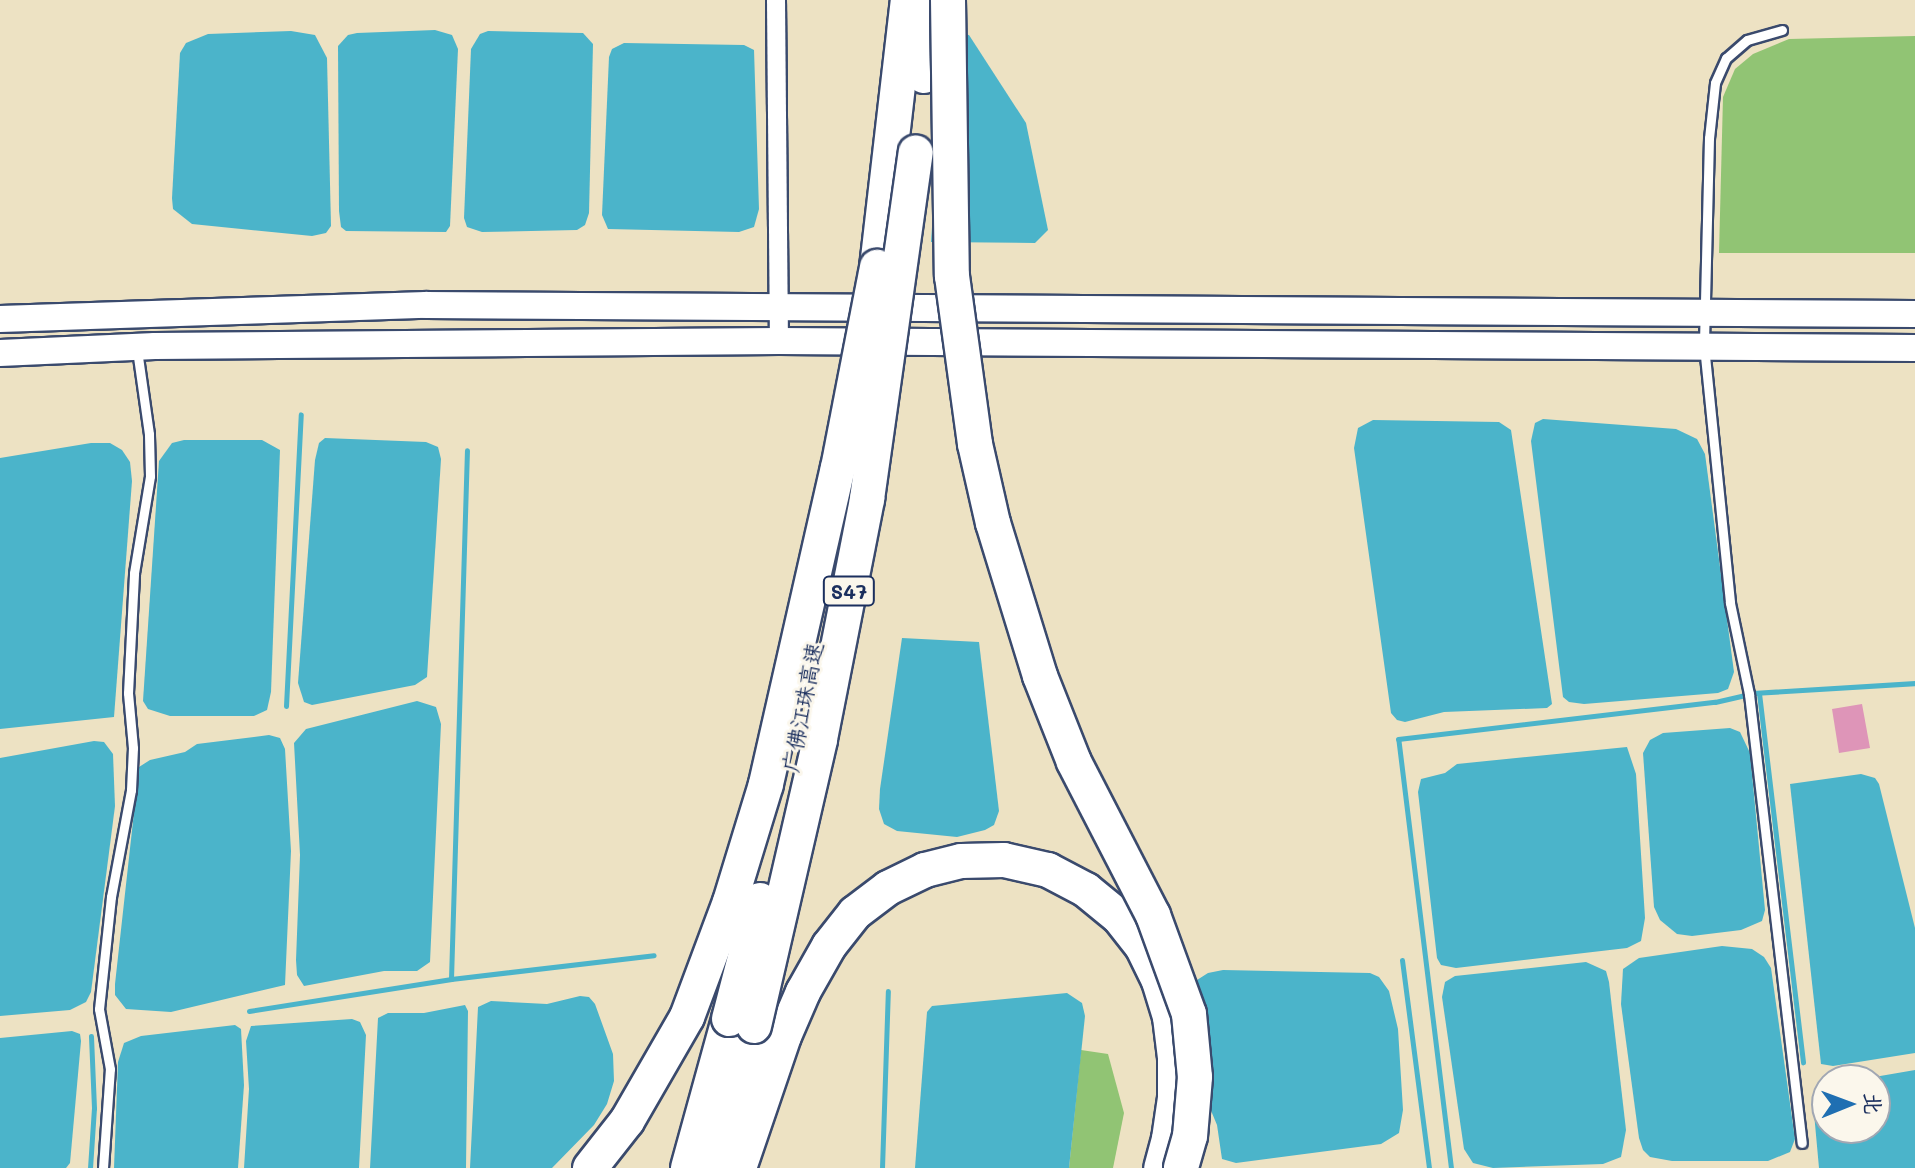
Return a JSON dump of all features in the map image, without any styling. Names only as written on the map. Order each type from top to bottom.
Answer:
[{"type":"highway","name":"广佛江珠高速","points":[[688,1168],[756,1027],[797,736],[839,516],[877,267],[908,0]]},
{"type":"highway","name":"广佛江珠高速","points":[[715,1168],[756,1027],[820,739],[867,499],[914,168],[932,0]]},
{"type":"highway","points":[[948,0],[952,276],[975,444],[993,523],[1040,676],[1074,762],[1153,915],[1189,1014],[1195,1077],[1190,1136],[1181,1168]]},
{"type":"highway","points":[[590,1168],[627,1121],[687,1017],[730,902],[766,784],[838,468],[877,267]]},
{"type":"highway","points":[[739,1168],[756,1027],[855,913],[888,888],[925,870],[961,861],[1004,860],[1048,870],[1086,890],[1119,917],[1142,946],[1159,981],[1170,1017],[1175,1058],[1175,1098],[1161,1168]]},
{"type":"main road","points":[[0,319],[426,305],[1915,314]]},
{"type":"main road","points":[[0,353],[136,346],[779,341],[1915,348]]},
{"type":"street","points":[[776,0],[779,341]]},
{"type":"lane","points":[[1782,30],[1747,40],[1726,58],[1715,83],[1709,138],[1704,346],[1730,603],[1749,694],[1802,1143]]},
{"type":"lane","points":[[103,1168],[110,1069],[99,1009],[111,897],[131,790],[133,748],[128,693],[134,573],[150,476],[149,434],[136,346]]},
{"type":"green space","points":[[1915,36],[1915,253],[1719,253],[1723,97],[1735,69],[1753,54],[1789,39]]},
{"type":"green space","points":[[1081,1050],[1108,1054],[1124,1113],[1113,1168],[1069,1168]]},
{"type":"water","points":[[435,30],[452,35],[458,49],[450,226],[446,232],[346,231],[341,227],[339,211],[338,46],[348,35],[357,33]]},
{"type":"water","points":[[291,31],[315,35],[327,58],[331,226],[326,233],[312,236],[192,224],[173,209],[172,198],[180,53],[186,43],[208,34]]},
{"type":"water","points":[[488,31],[583,33],[593,44],[589,213],[585,225],[577,230],[482,232],[467,227],[464,218],[471,49],[480,34]]},
{"type":"water","points":[[945,32],[969,35],[1026,123],[1048,230],[1035,243],[931,242]]},
{"type":"water","points":[[624,43],[744,45],[754,50],[759,209],[754,227],[739,232],[608,229],[602,215],[609,57],[612,49]]},
{"type":"water","points":[[1543,419],[1676,429],[1697,439],[1705,454],[1734,672],[1728,689],[1718,693],[1584,704],[1569,702],[1563,697],[1531,441],[1535,423]]},
{"type":"water","points":[[1373,420],[1499,422],[1511,430],[1552,704],[1547,708],[1444,712],[1405,722],[1397,720],[1391,713],[1354,448],[1358,428]]},
{"type":"water","points":[[325,438],[426,442],[438,447],[441,459],[427,677],[415,685],[312,705],[304,702],[298,683],[315,460],[319,443]]},
{"type":"water","points":[[184,440],[262,440],[280,450],[271,692],[267,710],[254,716],[170,716],[148,709],[143,701],[159,461],[172,443]]},
{"type":"water","points":[[91,443],[110,443],[122,450],[130,462],[132,481],[114,717],[0,729],[0,458]]},
{"type":"water","points":[[902,638],[979,642],[999,811],[994,825],[985,830],[957,837],[897,831],[884,824],[879,809],[880,789]]},
{"type":"water","points":[[417,701],[436,707],[441,724],[430,962],[417,971],[384,971],[304,986],[297,975],[296,960],[300,855],[294,743],[306,729]]},
{"type":"water","points":[[1730,728],[1740,732],[1750,753],[1765,910],[1762,921],[1741,930],[1692,936],[1677,934],[1660,920],[1654,907],[1643,753],[1650,740],[1663,733]]},
{"type":"water","points":[[269,735],[280,738],[285,749],[291,851],[285,985],[171,1012],[126,1009],[115,995],[115,984],[139,767],[150,760],[185,752],[197,744]]},
{"type":"water","points":[[94,741],[104,742],[113,754],[115,806],[91,992],[86,1002],[70,1010],[0,1016],[0,758]]},
{"type":"water","points":[[1627,747],[1636,774],[1645,918],[1641,941],[1627,948],[1456,968],[1441,965],[1437,958],[1418,792],[1421,779],[1445,773],[1457,764]]},
{"type":"water","points":[[1861,774],[1875,778],[1879,784],[1915,928],[1915,1053],[1846,1064],[1821,1064],[1790,784]]},
{"type":"water","points":[[1722,946],[1752,949],[1764,957],[1771,968],[1795,1139],[1790,1152],[1768,1161],[1672,1161],[1650,1157],[1643,1150],[1639,1138],[1621,1004],[1623,969],[1639,958]]},
{"type":"water","points":[[1586,962],[1606,971],[1609,982],[1626,1130],[1621,1157],[1603,1164],[1493,1168],[1473,1163],[1464,1149],[1442,997],[1445,982],[1455,976]]},
{"type":"water","points":[[1223,970],[1370,973],[1379,977],[1389,991],[1398,1029],[1403,1110],[1399,1133],[1381,1144],[1236,1163],[1222,1159],[1217,1125],[1202,1089],[1191,995],[1197,980],[1208,973]]},
{"type":"water","points":[[1067,993],[1082,1003],[1085,1016],[1069,1168],[915,1168],[927,1012],[932,1006]]},
{"type":"water","points":[[580,996],[589,997],[595,1004],[613,1054],[614,1081],[607,1104],[594,1125],[552,1168],[470,1168],[478,1007],[491,1001],[547,1004]]},
{"type":"water","points":[[465,1005],[468,1011],[466,1168],[370,1168],[378,1018],[388,1013],[424,1013]]},
{"type":"water","points":[[352,1019],[360,1022],[366,1035],[359,1168],[244,1168],[249,1089],[246,1041],[251,1026]]},
{"type":"water","points":[[235,1025],[241,1029],[244,1085],[238,1168],[114,1168],[118,1062],[124,1043],[141,1036]]},
{"type":"water","points":[[72,1031],[80,1034],[81,1041],[70,1163],[66,1168],[0,1168],[0,1038]]},
{"type":"water","points":[[1915,1070],[1915,1168],[1819,1168],[1817,1144],[1891,1144],[1891,1074]]},
{"type":"building","points":[[1862,704],[1870,748],[1839,753],[1832,709]]},
{"type":"waterway","points":[[286,706],[301,414]]},
{"type":"waterway","points":[[451,979],[467,450]]},
{"type":"waterway","points":[[1451,1168],[1398,739],[1715,702],[1753,693],[1915,683]]},
{"type":"waterway","points":[[1759,693],[1803,1062]]},
{"type":"waterway","points":[[249,1011],[451,979],[654,955]]},
{"type":"waterway","points":[[1402,960],[1429,1168]]},
{"type":"waterway","points":[[882,1168],[888,991]]},
{"type":"waterway","points":[[90,1168],[94,1108],[91,1036]]}]
